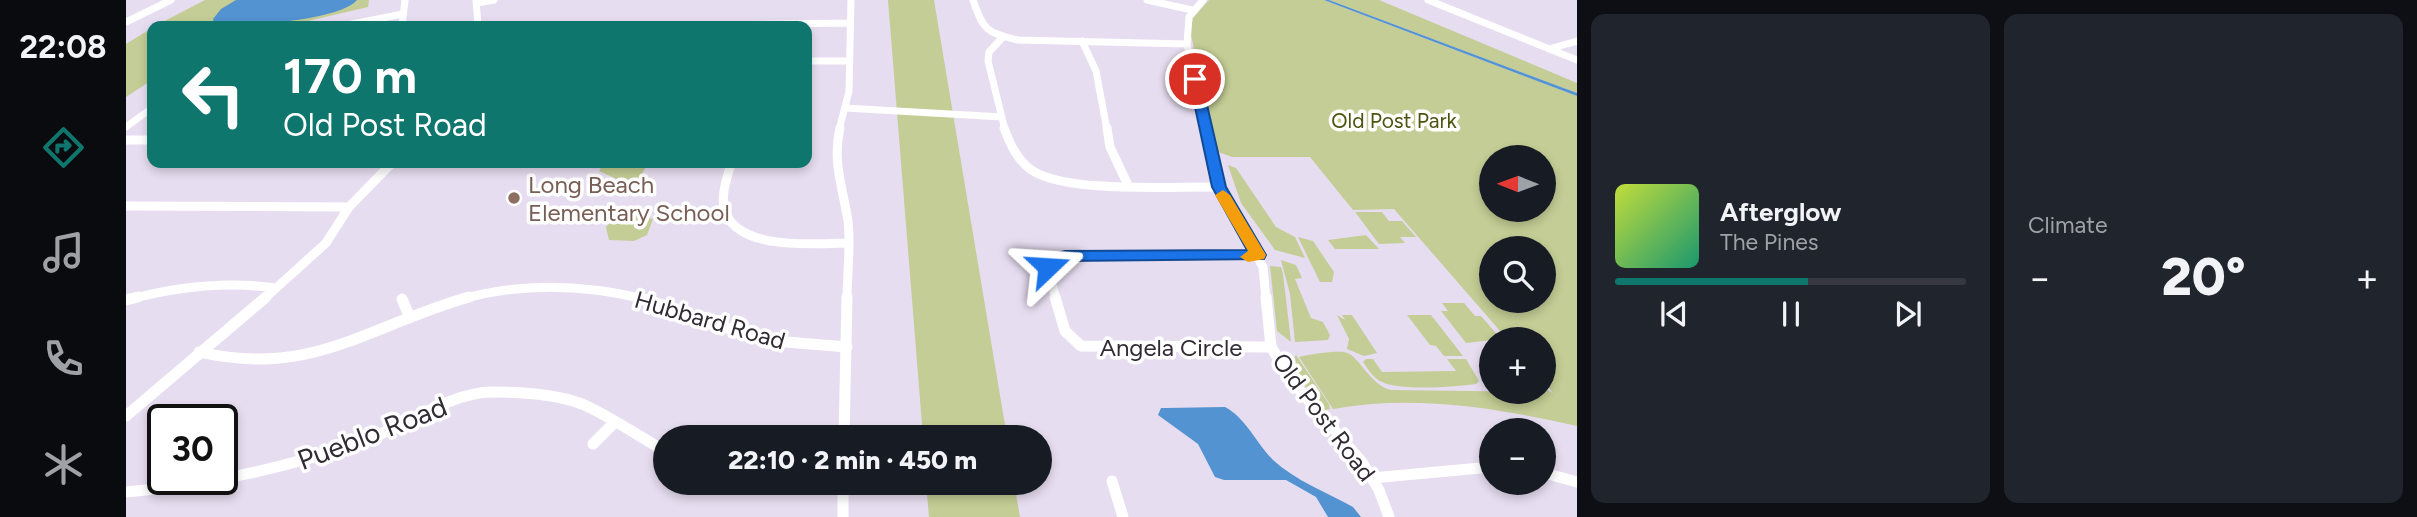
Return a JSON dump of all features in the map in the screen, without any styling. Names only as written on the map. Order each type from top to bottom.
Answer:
[{"type":"street","points":[[126,22],[171,0]]},
{"type":"street","points":[[402,21],[405,0]]},
{"type":"street","points":[[478,21],[476,1],[494,0]]},
{"type":"street","points":[[844,425],[846,205],[836,162],[837,130],[849,91],[850,0]]},
{"type":"street","points":[[973,0],[982,26],[1003,37],[1186,44]]},
{"type":"street","points":[[1147,0],[1192,10],[1203,0]]},
{"type":"street","points":[[1428,0],[1577,60]]},
{"type":"street","name":"Old Post Road","points":[[1192,10],[1186,26],[1186,44],[1219,187],[1258,255],[1265,279],[1271,347],[1290,378],[1372,478],[1389,517]]},
{"type":"street","points":[[370,21],[403,15]]},
{"type":"street","points":[[812,24],[850,23]]},
{"type":"street","points":[[1003,37],[988,57],[1002,117],[1016,158],[1033,177],[1074,184],[1219,187]]},
{"type":"street","points":[[1082,41],[1096,71],[1110,146],[1127,183]]},
{"type":"street","points":[[1549,50],[1577,41]]},
{"type":"street","points":[[812,61],[850,61]]},
{"type":"street","points":[[845,108],[1002,117]]},
{"type":"street","points":[[126,127],[147,112]]},
{"type":"street","points":[[126,140],[147,140]]},
{"type":"street","points":[[126,415],[327,243],[349,207],[370,189],[388,168]]},
{"type":"street","points":[[730,168],[723,206],[736,227],[754,237],[777,242],[847,243]]},
{"type":"street","points":[[126,206],[349,207]]},
{"type":"street","name":"Angela Circle","points":[[1258,255],[1065,256],[1052,260],[1048,270],[1065,331],[1081,345],[1271,347]]},
{"type":"street","points":[[126,300],[200,283],[235,282],[276,288]]},
{"type":"street","name":"Hubbard Road","points":[[199,352],[250,362],[304,356],[344,345],[410,318],[483,293],[553,288],[649,300],[762,340],[847,347]]},
{"type":"street","points":[[402,299],[410,318]]},
{"type":"street","name":"Pueblo Road","points":[[126,492],[187,487],[301,463],[380,435],[476,393],[491,391],[555,398],[581,404],[653,444]]},
{"type":"street","points":[[593,444],[614,423]]},
{"type":"street","points":[[1372,478],[1479,468]]},
{"type":"street","points":[[1556,476],[1577,482]]},
{"type":"street","points":[[1112,481],[1123,517]]},
{"type":"street","points":[[843,495],[843,517]]},
{"type":"green space","points":[[205,0],[369,0],[368,7],[308,21],[165,21]]},
{"type":"green space","points":[[888,0],[934,0],[1005,425],[922,425]]},
{"type":"green space","name":"Old Post Park","points":[[1209,0],[1324,0],[1577,96],[1577,426],[1556,422],[1556,418],[1537,418],[1456,405],[1394,403],[1333,409],[1299,357],[1344,352],[1355,358],[1376,382],[1391,390],[1479,391],[1479,404],[1556,404],[1556,327],[1497,327],[1484,313],[1556,313],[1556,236],[1479,236],[1479,307],[1394,209],[1353,210],[1310,157],[1232,157],[1218,152],[1190,31],[1193,18]]},
{"type":"green space","points":[[1329,0],[1379,0],[1577,83],[1577,93]]},
{"type":"green space","points":[[147,31],[147,83],[126,97],[126,44]]},
{"type":"green space","points":[[1228,165],[1236,168],[1276,227],[1295,237],[1305,258],[1275,250],[1241,203]]},
{"type":"green space","points":[[601,168],[645,168],[640,177],[623,182],[599,171]]},
{"type":"green space","points":[[1355,212],[1382,212],[1389,221],[1402,221],[1416,237],[1400,237],[1405,243],[1379,244]]},
{"type":"green space","points":[[624,214],[637,214],[653,219],[647,235],[634,241],[609,240],[606,227],[613,219]]},
{"type":"green space","points":[[1366,235],[1379,249],[1335,249],[1328,240]]},
{"type":"green space","points":[[1298,237],[1313,241],[1334,272],[1332,282],[1320,282]]},
{"type":"green space","points":[[1281,260],[1296,265],[1302,278],[1295,279],[1311,318],[1323,322],[1330,335],[1328,340],[1295,342],[1290,294]]},
{"type":"green space","points":[[1270,266],[1281,267],[1283,274],[1291,342],[1277,331]]},
{"type":"green space","points":[[1442,303],[1464,303],[1475,316],[1481,316],[1491,327],[1479,327],[1479,342],[1466,343],[1441,311],[1448,311]]},
{"type":"green space","points":[[1337,315],[1345,320],[1342,315],[1352,315],[1377,353],[1364,356],[1347,349],[1349,339]]},
{"type":"green space","points":[[1407,315],[1431,315],[1463,356],[1444,356],[1436,346],[1430,345]]},
{"type":"green space","points":[[1296,355],[1330,409],[1325,410],[1299,379],[1290,364]]},
{"type":"green space","points":[[1373,359],[1382,372],[1456,371],[1447,359],[1466,359],[1479,381],[1476,384],[1442,387],[1401,387],[1379,380],[1363,362]]},
{"type":"green space","points":[[927,495],[1016,495],[1020,517],[929,517]]},
{"type":"water","points":[[236,0],[357,0],[331,13],[283,21],[214,21],[221,9]]},
{"type":"water","points":[[1324,0],[1577,93],[1577,96]]},
{"type":"water","points":[[1225,407],[1239,417],[1273,460],[1301,480],[1353,507],[1361,517],[1328,517],[1316,497],[1286,480],[1224,480],[1215,477],[1198,444],[1158,415],[1161,408]]},
{"type":"slow traffic","points":[[1223,195],[1258,255],[1248,257]]},
{"type":"place","name":"Long Beach Elementary School","points":[[514,198]]},
{"type":"route","points":[[1048,267],[1052,260],[1065,256],[1258,255],[1219,187],[1195,79]]}]
